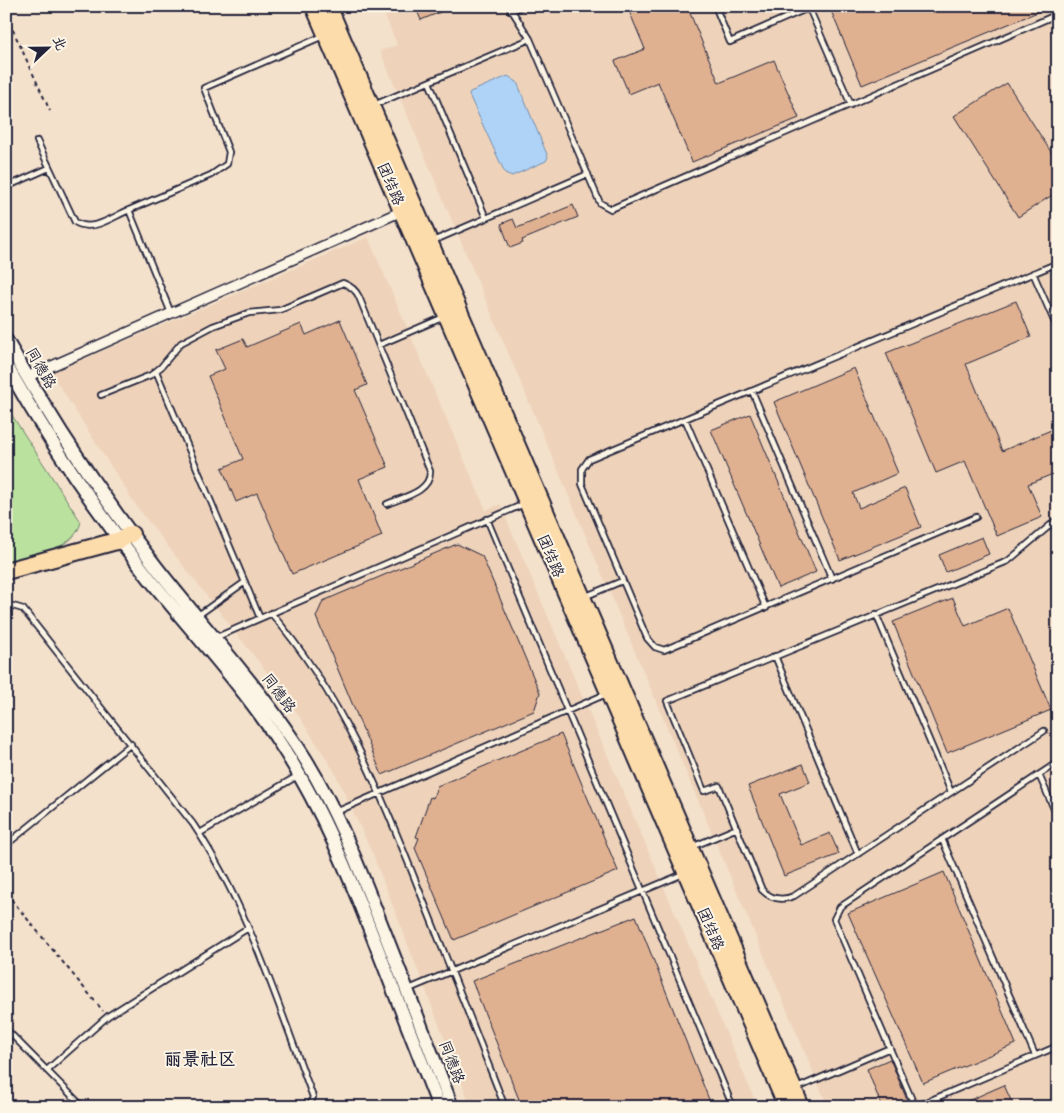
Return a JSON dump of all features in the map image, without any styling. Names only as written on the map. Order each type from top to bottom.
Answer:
[{"type":"highway","name":"团结路","points":[[314,6],[787,1107]]},
{"type":"highway","name":"团结路","points":[[328,6],[801,1107]]},
{"type":"highway","points":[[6,571],[125,537]]},
{"type":"main road","name":"同德路","points":[[6,341],[125,537],[196,616],[290,736],[335,813],[361,873],[452,1107]]},
{"type":"main road","name":"同德路","points":[[6,365],[63,459],[125,537],[263,719],[300,774],[321,813],[346,869],[439,1107]]},
{"type":"street","points":[[27,377],[402,211]]},
{"type":"lane","points":[[522,6],[510,9],[530,39],[600,203],[608,208],[615,209],[1058,14]]},
{"type":"lane","points":[[715,6],[730,42],[811,7],[851,105]]},
{"type":"lane","points":[[37,141],[72,219],[79,225],[93,226],[210,175],[227,164],[229,152],[204,88],[326,34]]},
{"type":"lane","points":[[371,106],[530,39]]},
{"type":"lane","points":[[429,82],[486,218]]},
{"type":"lane","points":[[6,187],[49,168]]},
{"type":"lane","points":[[430,242],[588,174]]},
{"type":"lane","points":[[128,210],[171,313]]},
{"type":"lane","points":[[976,518],[669,649],[659,649],[649,642],[622,581],[582,484],[582,469],[589,459],[1058,263]]},
{"type":"lane","points":[[1033,273],[1058,330]]},
{"type":"lane","points":[[101,395],[156,371],[182,343],[213,326],[249,313],[280,310],[344,283],[352,287],[357,293],[430,470],[429,481],[423,489],[387,504]]},
{"type":"lane","points":[[379,345],[448,316]]},
{"type":"lane","points":[[156,371],[260,618]]},
{"type":"lane","points":[[752,391],[832,579]]},
{"type":"lane","points":[[685,419],[766,608]]},
{"type":"lane","points":[[214,638],[527,502]]},
{"type":"lane","points":[[488,519],[734,1107]]},
{"type":"lane","points":[[1044,731],[794,896],[778,899],[762,890],[719,786],[704,791],[668,701],[1008,561],[1054,522]]},
{"type":"lane","points":[[583,597],[622,581]]},
{"type":"lane","points":[[196,616],[245,582]]},
{"type":"lane","points":[[6,604],[23,608],[200,834],[212,854],[248,928],[313,1097],[309,1107]]},
{"type":"lane","points":[[271,613],[299,647],[324,684],[381,793],[506,1107]]},
{"type":"lane","points":[[876,614],[951,792]]},
{"type":"lane","points":[[775,656],[858,854]]},
{"type":"lane","points":[[335,813],[609,692]]},
{"type":"lane","points":[[6,845],[130,744]]},
{"type":"lane","points":[[1058,762],[840,907],[834,919],[915,1107],[1058,1046]]},
{"type":"lane","points":[[200,834],[300,774]]},
{"type":"lane","points":[[1039,775],[1058,818]]},
{"type":"lane","points":[[690,848],[736,828]]},
{"type":"lane","points":[[942,839],[1035,1055]]},
{"type":"lane","points":[[407,989],[687,873]]},
{"type":"lane","points":[[46,1070],[108,1016],[248,928]]},
{"type":"lane","points":[[6,1029],[83,1107]]},
{"type":"lane","points":[[794,1089],[890,1048]]},
{"type":"path","points":[[6,15],[50,111]]},
{"type":"path","points":[[6,894],[108,1016]]},
{"type":"shaded area","points":[[381,6],[1058,6],[1058,1107],[828,1107],[380,51],[397,45]]},
{"type":"shaded area","points":[[368,237],[486,510],[500,504],[758,1107],[471,1107],[373,855],[333,769],[287,698],[137,507],[51,373]]},
{"type":"green space","points":[[6,406],[81,522],[77,532],[61,546],[6,561]]},
{"type":"water","points":[[508,76],[517,82],[548,157],[546,161],[512,176],[505,173],[469,95],[470,92]]},
{"type":"building","points":[[415,6],[455,6],[421,20]]},
{"type":"building","points":[[627,6],[687,6],[719,83],[774,60],[799,118],[692,162],[658,82],[629,94],[615,61],[645,49]]},
{"type":"building","points":[[829,6],[1052,6],[862,85]]},
{"type":"building","points":[[1007,83],[1058,163],[1058,181],[1052,184],[1057,192],[1018,217],[954,116]]},
{"type":"building","points":[[573,205],[578,217],[522,240],[523,243],[510,248],[501,224],[513,219],[517,228]]},
{"type":"building","points":[[1016,301],[1031,337],[966,364],[1002,451],[1058,427],[1058,472],[1028,484],[1042,517],[997,536],[965,461],[936,473],[886,353]]},
{"type":"building","points":[[340,320],[367,385],[355,390],[388,467],[359,479],[382,536],[292,574],[257,493],[236,502],[222,468],[243,459],[208,376],[225,369],[216,350],[243,339],[247,347],[301,324],[306,335]]},
{"type":"building","points":[[854,368],[898,473],[853,493],[859,508],[905,488],[921,527],[840,560],[774,402]]},
{"type":"building","points":[[750,414],[816,572],[778,588],[711,430]]},
{"type":"building","points":[[982,537],[989,554],[946,572],[939,555]]},
{"type":"building","points":[[457,544],[482,556],[540,693],[534,711],[382,775],[316,617],[323,601]]},
{"type":"building","points":[[953,598],[965,626],[1008,608],[1051,710],[947,753],[893,622]]},
{"type":"building","points":[[561,734],[618,871],[454,940],[415,848],[419,838],[416,837],[430,797],[433,798],[437,786]]},
{"type":"building","points":[[803,764],[810,782],[780,794],[801,845],[830,833],[839,854],[784,876],[748,786]]},
{"type":"building","points":[[944,872],[1016,1044],[923,1083],[848,913]]},
{"type":"building","points":[[636,916],[712,1107],[522,1107],[472,981]]},
{"type":"building","points":[[890,1059],[910,1107],[882,1107],[867,1069]]},
{"type":"building","points":[[1004,1085],[1014,1107],[954,1107]]},
{"type":"district","name":"丽景社区","points":[[200,1059]]}]
